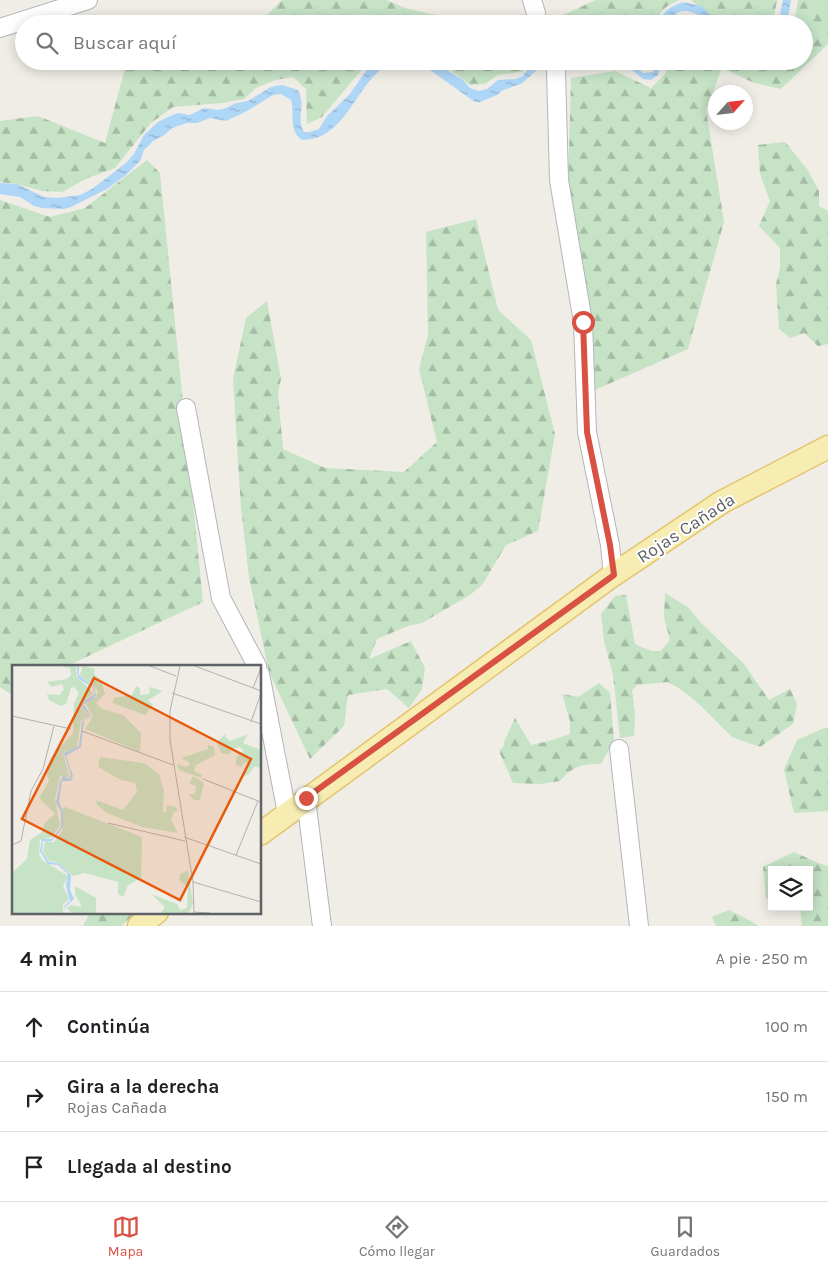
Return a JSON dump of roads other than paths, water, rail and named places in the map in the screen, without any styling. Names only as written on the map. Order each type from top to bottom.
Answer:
[{"type":"main road","name":"Rojas Cañada","points":[[261,833],[306,798],[614,575],[722,502],[828,447]]},
{"type":"main road","points":[[139,926],[154,914]]},
{"type":"street","points":[[41,15],[88,0]]},
{"type":"street","points":[[0,28],[15,23]]},
{"type":"street","points":[[556,72],[559,180],[583,322],[587,432],[610,545],[614,575]]},
{"type":"street","points":[[186,408],[221,598],[256,665]]},
{"type":"street","points":[[261,679],[287,813]]},
{"type":"street","points":[[619,749],[639,926]]},
{"type":"street","points":[[306,798],[322,926]]},
{"type":"water","points":[[783,0],[791,0],[788,15],[780,15]]},
{"type":"water","points":[[683,2],[702,6],[710,15],[697,15],[682,11],[674,15],[663,15],[674,6]]},
{"type":"water","points":[[367,70],[380,70],[365,86],[344,117],[326,133],[315,138],[302,140],[298,136],[293,126],[291,100],[281,94],[273,95],[226,121],[210,118],[197,123],[187,123],[172,128],[163,136],[153,141],[144,150],[140,161],[126,175],[107,189],[71,207],[64,209],[42,208],[34,206],[20,197],[0,194],[0,183],[17,184],[44,197],[59,198],[80,195],[92,189],[126,163],[134,154],[144,135],[158,122],[178,113],[190,115],[204,108],[218,110],[226,108],[236,103],[248,101],[271,87],[282,85],[298,90],[301,102],[302,126],[304,132],[310,132],[319,129],[327,116],[349,95]]},
{"type":"water","points":[[430,70],[447,70],[463,80],[470,88],[479,91],[487,89],[498,80],[516,79],[523,76],[527,70],[537,70],[521,84],[503,90],[497,95],[480,102],[475,102]]},
{"type":"water","points":[[632,70],[640,70],[643,73],[660,70],[658,75],[651,80],[643,79]]}]
